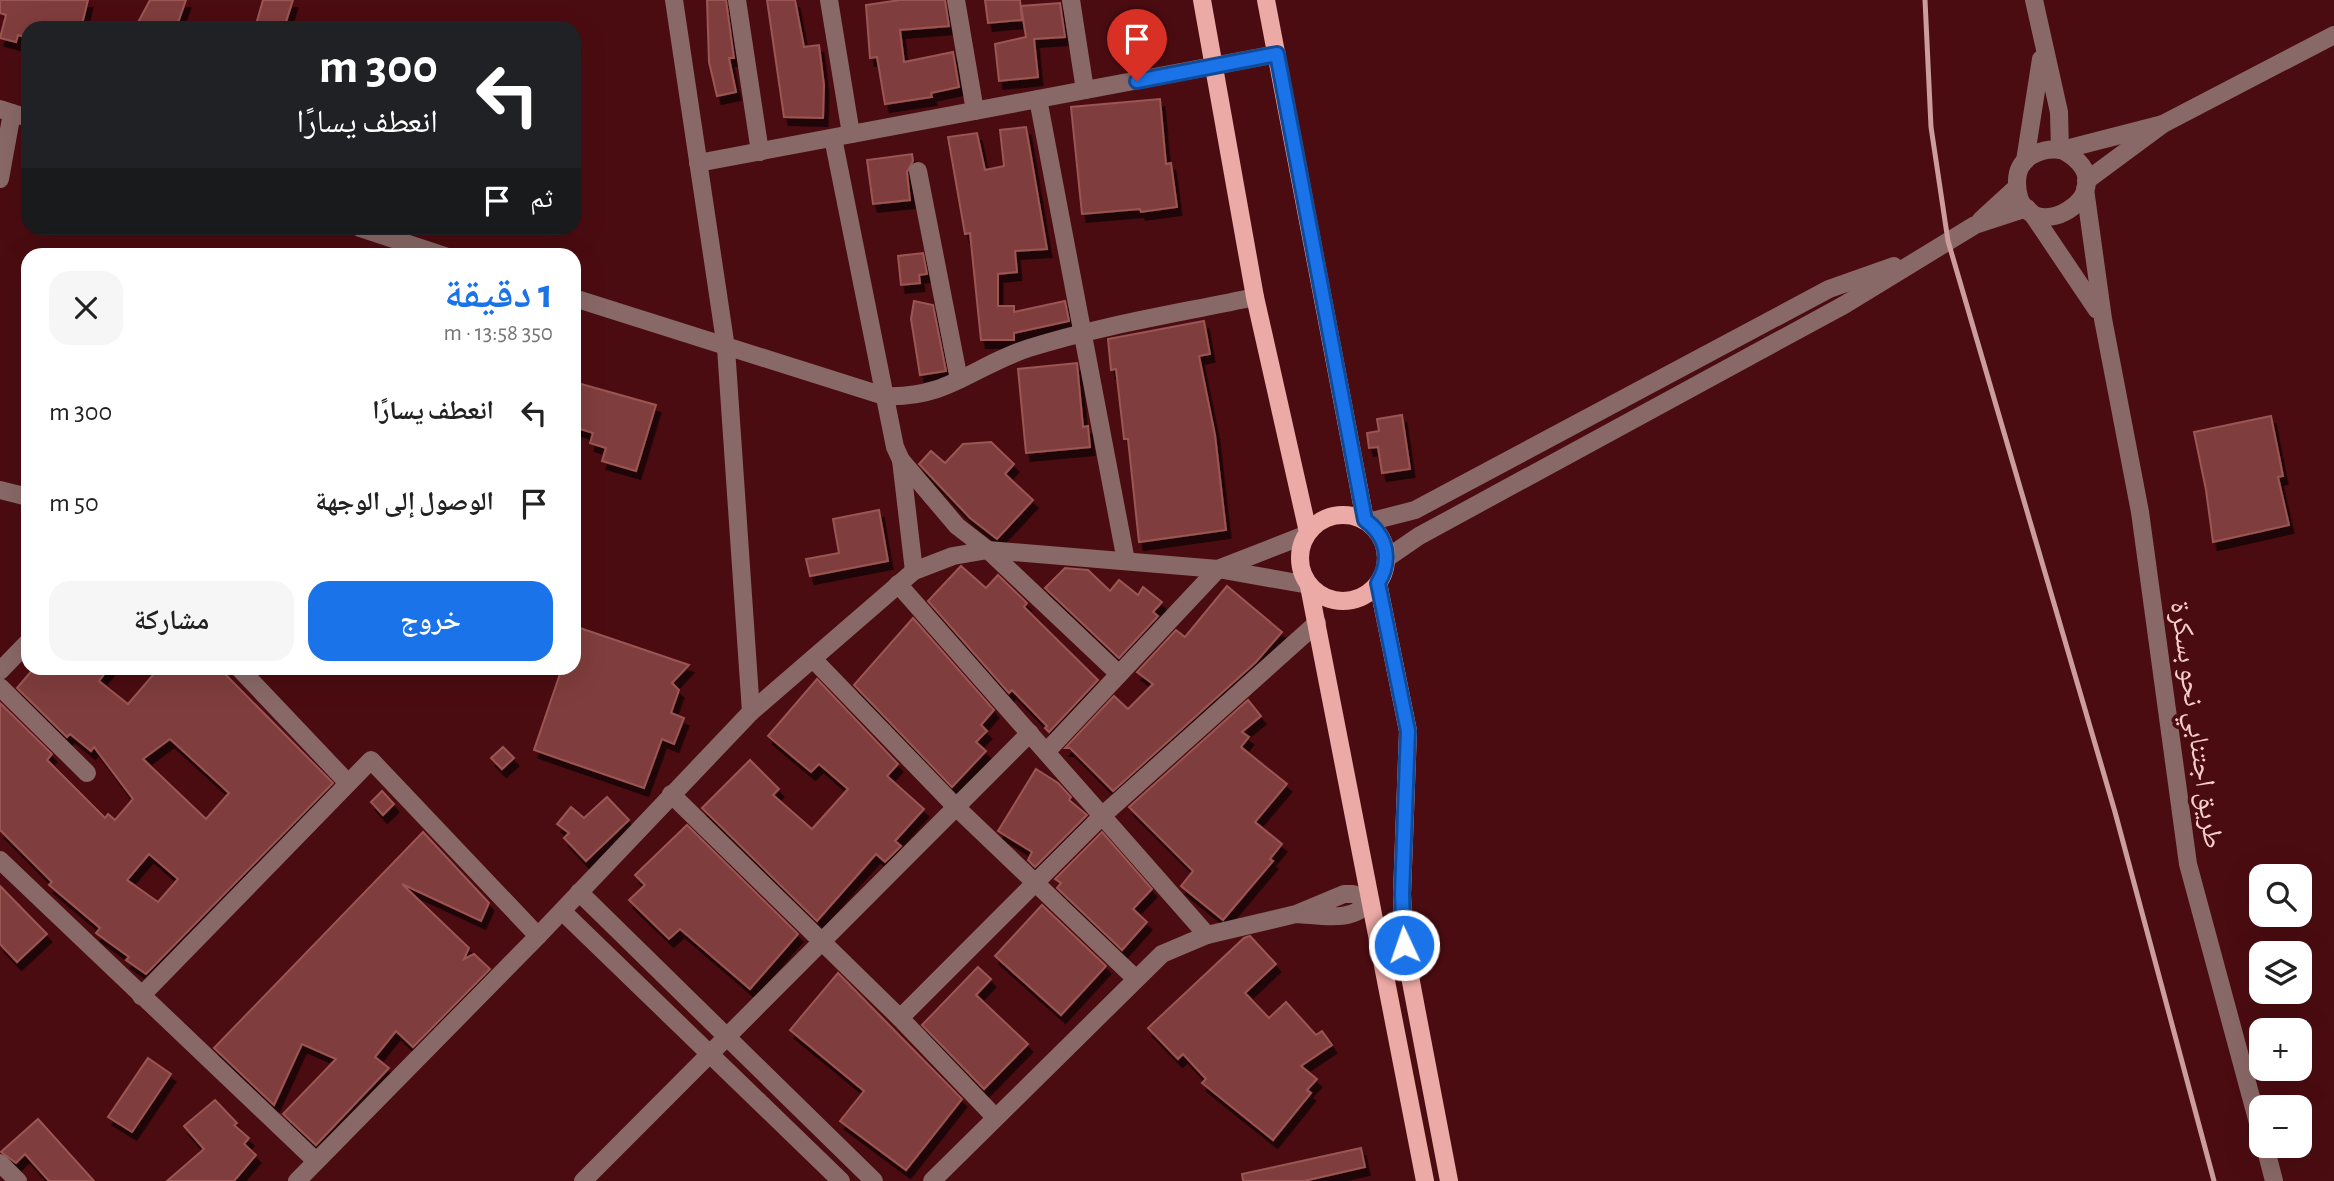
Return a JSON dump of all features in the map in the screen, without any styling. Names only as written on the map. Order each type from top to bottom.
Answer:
[{"type":"main road","points":[[1202,0],[1255,297],[1306,534],[1299,561],[1309,585],[1317,623],[1425,1181]]},
{"type":"main road","points":[[1266,0],[1366,521]]},
{"type":"main road","points":[[1306,534],[1328,517],[1340,514],[1366,521],[1382,538],[1387,558],[1378,583],[1369,593],[1345,601],[1331,600],[1309,585]]},
{"type":"main road","points":[[1378,583],[1408,731],[1402,894],[1407,967],[1449,1181]]},
{"type":"main road","points":[[1370,900],[1402,894]]},
{"type":"street","points":[[674,0],[726,348],[751,712]]},
{"type":"street","points":[[737,0],[760,152]]},
{"type":"street","points":[[830,0],[842,136],[884,396],[901,460],[914,572]]},
{"type":"street","points":[[956,0],[975,111]]},
{"type":"street","points":[[1071,0],[1085,90]]},
{"type":"street","points":[[2034,0],[2059,112],[2061,150]]},
{"type":"street","points":[[1975,225],[2029,210],[2041,216],[2064,215],[2074,209],[2085,185],[2163,124],[2334,35]]},
{"type":"street","points":[[2043,46],[2036,103],[2017,187],[2029,210],[2069,264],[2103,319]]},
{"type":"street","points":[[698,163],[1277,54]]},
{"type":"street","points":[[1038,99],[1126,561]]},
{"type":"street","points":[[0,179],[13,113]]},
{"type":"street","points":[[2025,161],[2045,149],[2061,150],[2163,124]]},
{"type":"street","points":[[2061,150],[2078,162],[2085,185]]},
{"type":"street","points":[[918,171],[959,380]]},
{"type":"street","name":"طريق اجتنابي نحو بسكرة","points":[[2085,185],[2103,319],[2140,512],[2188,864],[2250,1095]]},
{"type":"street","points":[[1387,558],[1419,536],[1844,305],[1975,225],[2017,187]]},
{"type":"street","points":[[381,235],[421,248]]},
{"type":"street","points":[[1366,521],[1415,510],[1829,289],[1927,254]]},
{"type":"street","points":[[581,300],[884,396],[922,395],[1029,348],[1081,334],[1255,297]]},
{"type":"street","points":[[901,460],[957,526],[988,550],[1119,674]]},
{"type":"street","points":[[0,490],[21,495]]},
{"type":"street","points":[[1046,751],[1218,569],[1306,534]]},
{"type":"street","points":[[297,1181],[538,936],[751,712],[914,572],[953,556],[988,550],[1218,569],[1309,585]]},
{"type":"street","points":[[898,584],[1207,935]]},
{"type":"street","points":[[900,1018],[1103,815],[1317,623]]},
{"type":"street","points":[[0,671],[21,649]]},
{"type":"street","points":[[813,659],[957,808],[1135,978]]},
{"type":"street","points":[[246,675],[348,783]]},
{"type":"street","points":[[0,687],[87,773]]},
{"type":"street","points":[[583,1181],[1030,733]]},
{"type":"street","points":[[141,996],[371,760],[538,936]]},
{"type":"street","points":[[671,794],[823,941],[995,1117]]},
{"type":"street","points":[[0,860],[316,1161]]},
{"type":"street","points":[[579,892],[874,1181]]},
{"type":"street","points":[[932,1181],[1162,954],[1207,935],[1296,914],[1350,916],[1365,908],[1370,900]]},
{"type":"street","points":[[562,911],[711,1052],[841,1181]]},
{"type":"street","points":[[2267,1158],[2274,1181]]},
{"type":"street","points":[[0,1163],[18,1181]]},
{"type":"building","points":[[0,0],[88,0],[83,21],[21,21],[21,36],[18,35],[16,42],[0,38],[6,15],[0,13]]},
{"type":"building","points":[[150,0],[186,0],[178,21],[139,21]]},
{"type":"building","points":[[263,0],[293,0],[286,21],[257,21]]},
{"type":"building","points":[[707,0],[726,0],[734,58],[729,58],[736,92],[717,96],[709,62]]},
{"type":"building","points":[[767,0],[795,0],[804,47],[819,45],[824,85],[823,118],[784,117]]},
{"type":"building","points":[[900,0],[945,0],[949,26],[900,30],[904,62],[953,52],[959,87],[931,93],[932,97],[885,104],[877,57],[870,58],[866,5]]},
{"type":"building","points":[[985,0],[1020,0],[1022,20],[988,23]]},
{"type":"building","points":[[1060,3],[1065,37],[1034,39],[1038,77],[999,81],[995,44],[1026,37],[1021,6]]},
{"type":"building","points":[[1160,99],[1166,164],[1171,163],[1177,207],[1141,212],[1140,209],[1082,214],[1071,107]]},
{"type":"building","points":[[1026,127],[1047,249],[1015,251],[1017,272],[998,274],[998,306],[1014,306],[1014,312],[1065,301],[1069,321],[1014,333],[1014,340],[981,340],[970,233],[965,234],[948,137],[977,133],[985,170],[1004,166],[1000,130]]},
{"type":"building","points":[[912,154],[913,161],[907,172],[910,200],[873,204],[867,160]]},
{"type":"building","points":[[923,253],[927,274],[919,275],[920,283],[901,285],[898,256]]},
{"type":"building","points":[[914,301],[933,305],[946,371],[920,375],[911,319]]},
{"type":"building","points":[[1204,321],[1210,354],[1199,356],[1215,435],[1226,530],[1139,542],[1128,439],[1124,439],[1116,369],[1111,370],[1108,339]]},
{"type":"building","points":[[1077,363],[1083,427],[1088,426],[1090,447],[1026,453],[1018,369]]},
{"type":"building","points":[[581,384],[656,405],[636,471],[602,461],[606,448],[590,443],[593,433],[581,429]]},
{"type":"building","points":[[1402,415],[1410,469],[1382,473],[1378,447],[1369,448],[1367,433],[1379,431],[1377,419]]},
{"type":"building","points":[[2271,416],[2283,476],[2278,477],[2289,525],[2213,542],[2194,432]]},
{"type":"building","points":[[991,442],[1014,464],[1005,474],[1033,500],[997,539],[970,518],[919,464],[931,451],[945,463],[963,444]]},
{"type":"building","points":[[879,510],[888,561],[810,576],[806,559],[839,553],[833,519]]},
{"type":"building","points":[[961,566],[986,588],[998,575],[1027,603],[1024,607],[1098,680],[1049,732],[1045,728],[1047,726],[1012,690],[1009,693],[928,601]]},
{"type":"building","points":[[1065,568],[1088,570],[1110,591],[1119,580],[1138,595],[1143,587],[1162,602],[1153,612],[1158,616],[1119,658],[1045,588]]},
{"type":"building","points":[[1227,586],[1282,632],[1256,662],[1113,791],[1070,748],[1065,748],[1114,696],[1128,709],[1153,684],[1137,672],[1176,630],[1185,637]]},
{"type":"building","points":[[913,618],[994,710],[981,725],[987,731],[976,742],[986,751],[952,787],[854,685]]},
{"type":"building","points":[[581,628],[689,665],[672,683],[679,690],[671,713],[684,718],[674,744],[662,739],[644,788],[534,750],[560,675],[581,675]]},
{"type":"building","points":[[28,675],[104,675],[99,681],[128,704],[153,675],[226,675],[333,783],[146,974],[126,960],[129,957],[96,933],[100,928],[49,885],[52,882],[0,830],[0,703],[52,754],[47,760],[105,818],[108,814],[115,820],[133,799],[94,747],[91,751],[70,734],[67,737],[17,688]],"holes":[[[170,739],[229,793],[206,819],[143,759]],[[149,854],[178,879],[158,902],[127,880]]]},
{"type":"building","points":[[817,679],[898,764],[887,776],[924,809],[895,841],[901,846],[885,862],[876,854],[817,921],[702,808],[750,760],[779,789],[773,795],[812,829],[848,789],[819,764],[811,772],[768,736]]},
{"type":"building","points":[[1248,700],[1261,716],[1242,732],[1249,737],[1241,747],[1287,784],[1255,822],[1282,844],[1270,859],[1273,861],[1223,920],[1181,886],[1193,871],[1129,807]]},
{"type":"building","points":[[503,747],[514,758],[502,769],[491,758]]},
{"type":"building","points":[[1036,769],[1058,783],[1071,797],[1069,800],[1087,815],[1035,867],[1028,860],[1032,852],[998,831]]},
{"type":"building","points":[[382,791],[394,804],[383,815],[371,802]]},
{"type":"building","points":[[607,797],[629,820],[586,861],[564,838],[569,833],[557,824],[571,807],[584,818]]},
{"type":"building","points":[[687,825],[798,934],[750,989],[680,929],[669,939],[629,900],[645,885],[635,875]]},
{"type":"building","points":[[423,832],[489,903],[481,921],[402,884],[469,948],[464,959],[474,954],[490,969],[413,1047],[396,1031],[375,1057],[389,1068],[316,1145],[283,1114],[336,1059],[302,1044],[274,1105],[214,1048]]},
{"type":"building","points":[[1102,832],[1152,889],[1133,909],[1147,922],[1122,950],[1057,888],[1061,883],[1055,879]]},
{"type":"building","points":[[0,886],[47,934],[17,962],[0,944]]},
{"type":"building","points":[[1042,905],[1106,966],[1061,1015],[995,956]]},
{"type":"building","points":[[1250,936],[1276,964],[1245,993],[1269,1018],[1286,1002],[1316,1035],[1322,1031],[1332,1045],[1301,1066],[1317,1079],[1307,1090],[1311,1093],[1273,1140],[1202,1083],[1206,1079],[1183,1054],[1178,1059],[1148,1028],[1244,938]]},
{"type":"building","points":[[978,967],[991,979],[976,995],[1028,1044],[984,1089],[922,1025]]},
{"type":"building","points":[[838,973],[962,1099],[906,1170],[840,1121],[864,1091],[790,1030]]},
{"type":"building","points":[[148,1058],[171,1074],[132,1132],[108,1117]]},
{"type":"building","points":[[215,1100],[237,1123],[234,1125],[249,1138],[244,1144],[256,1155],[234,1181],[167,1181],[204,1149],[184,1126]]},
{"type":"building","points":[[38,1119],[94,1181],[49,1181],[25,1154],[16,1163],[1,1152]]},
{"type":"building","points":[[1361,1148],[1365,1167],[1304,1181],[1243,1181],[1242,1174]]},
{"type":"railway","points":[[1925,0],[1931,127],[1948,241],[2115,812],[2214,1181]]},
{"type":"route","points":[[1137,81],[1277,54],[1365,520],[1382,538],[1387,558],[1378,583],[1408,731],[1409,761],[1402,894],[1404,945]]}]
